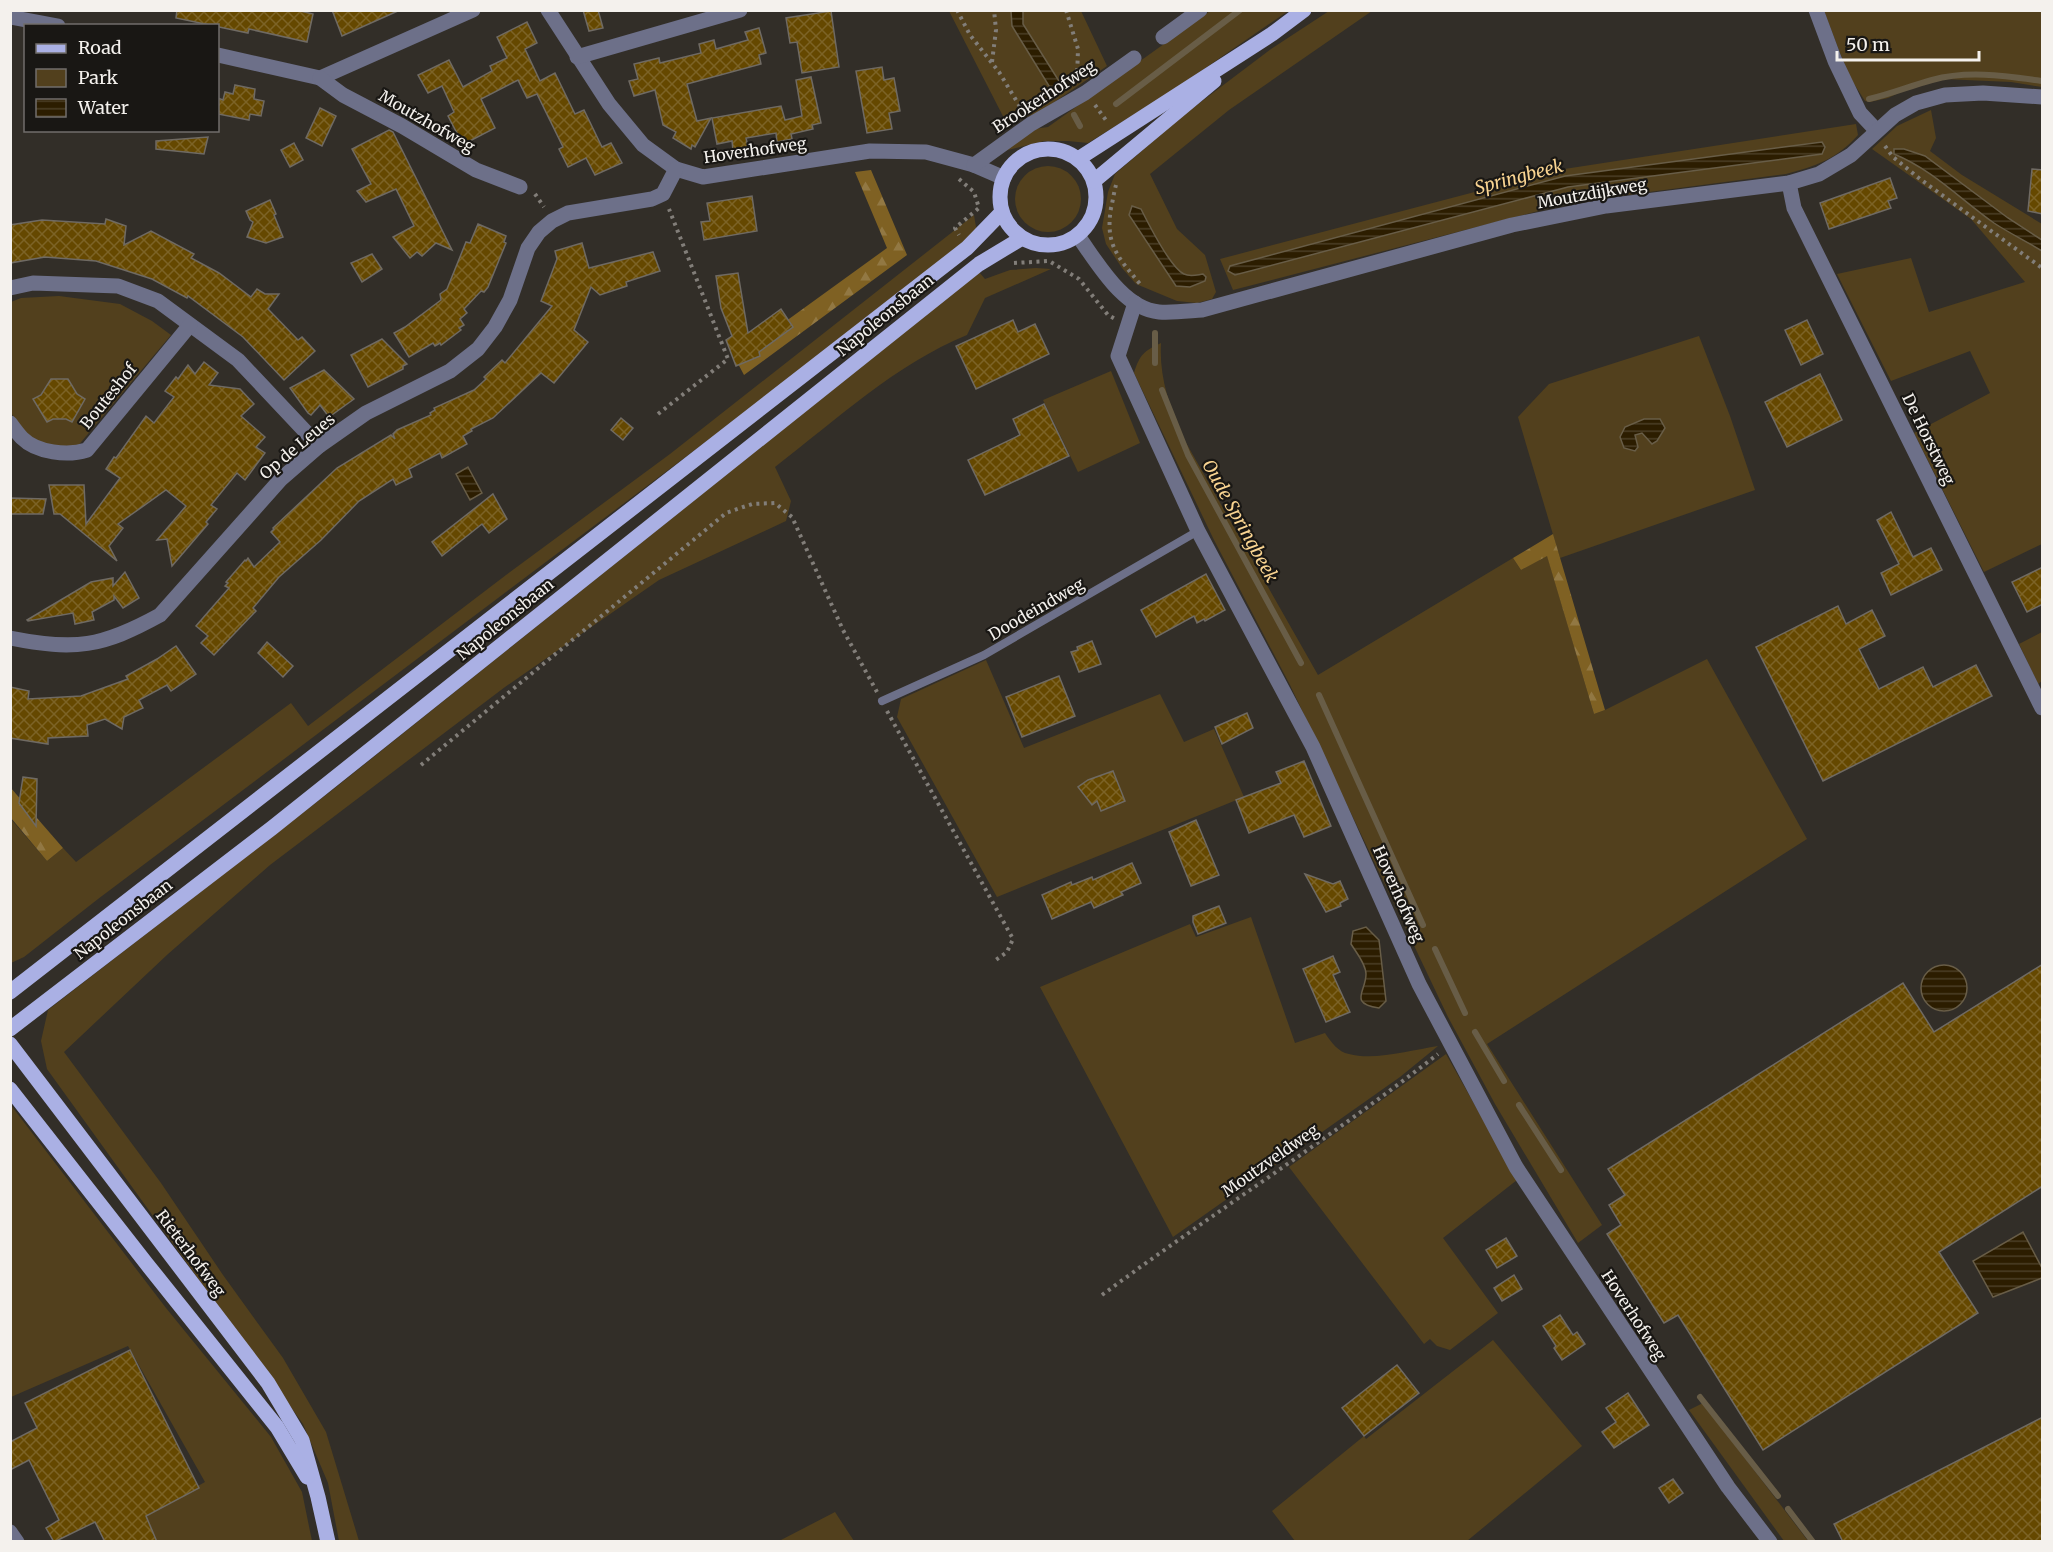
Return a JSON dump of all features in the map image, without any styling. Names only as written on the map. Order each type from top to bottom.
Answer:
[{"type":"main road","points":[[1094,181],[1304,10]]},
{"type":"main road","points":[[1078,159],[1272,34]]},
{"type":"main road","points":[[1051,149],[1065,152],[1078,159],[1088,169],[1094,181],[1097,196],[1095,211],[1089,225],[1078,236],[1065,243],[1050,246],[1036,244],[1022,238],[1014,231],[1002,212],[1000,201],[1004,178],[1017,161],[1036,150],[1051,149]]},
{"type":"main road","name":"Napoleonsbaan","points":[[10,992],[967,248],[1002,212]]},
{"type":"main road","name":"Napoleonsbaan","points":[[10,1029],[281,820],[979,264],[1022,238]]},
{"type":"main road","name":"Rieterhofweg","points":[[10,1044],[268,1383],[302,1440],[328,1542]]},
{"type":"main road","name":"Rieterhofweg","points":[[10,1089],[277,1426],[318,1497]]},
{"type":"street","points":[[320,78],[473,10]]},
{"type":"street","name":"Hoverhofweg","points":[[549,10],[609,104],[643,145],[676,170],[703,177],[870,151],[926,152],[974,165],[1004,178]]},
{"type":"street","points":[[578,57],[740,10]]},
{"type":"street","points":[[1163,37],[1200,10]]},
{"type":"street","points":[[1816,10],[1835,61],[1860,113],[1876,130]]},
{"type":"street","points":[[10,17],[47,24]]},
{"type":"street","name":"Moutzhofweg","points":[[219,55],[320,78],[343,95],[402,126],[476,170],[520,187]]},
{"type":"street","name":"Brookerhofweg","points":[[974,165],[1031,124],[1085,93],[1134,58]]},
{"type":"street","name":"Moutzdijkweg","points":[[1135,303],[1157,312],[1202,310],[1512,225],[1606,206],[1789,183],[1819,174],[1836,165],[1894,115],[1916,103],[1945,95],[1983,93],[2043,98]]},
{"type":"street","points":[[663,194],[676,170]]},
{"type":"street","name":"De Horstweg","points":[[1789,183],[1794,208],[2043,708]]},
{"type":"street","name":"Op de Leues","points":[[10,638],[43,645],[80,646],[103,641],[160,615],[281,478],[319,446],[366,413],[450,371],[478,348],[495,327],[510,300],[528,248],[539,232],[552,221],[568,213],[652,199],[663,194]]},
{"type":"street","points":[[1078,236],[1112,283],[1135,303]]},
{"type":"street","points":[[10,288],[33,283],[118,286],[158,301],[238,360],[319,446]]},
{"type":"street","name":"Hoverhofweg","points":[[1135,303],[1118,356],[1198,531],[1313,747],[1419,984],[1450,1045],[1516,1167],[1728,1487],[1770,1542]]},
{"type":"street","name":"Bouteshof","points":[[10,423],[23,439],[37,448],[75,454],[87,450],[190,325]]},
{"type":"street","points":[[10,1532],[17,1542]]},
{"type":"lane","name":"Doodeindweg","points":[[882,701],[984,655],[1198,531]]},
{"type":"path","points":[[957,10],[970,35],[992,62],[1031,124]]},
{"type":"path","points":[[992,62],[996,30],[994,10]]},
{"type":"path","points":[[1066,10],[1078,49],[1077,79],[1116,135]]},
{"type":"path","points":[[1876,130],[1893,157],[2043,268]]},
{"type":"path","points":[[1119,182],[1115,187],[1108,226],[1111,242],[1121,261],[1142,287],[1135,303]]},
{"type":"path","points":[[965,184],[974,192],[978,208],[955,228],[967,248]]},
{"type":"path","points":[[520,187],[535,194],[552,221]]},
{"type":"path","points":[[658,414],[728,359],[663,194]]},
{"type":"path","points":[[1008,263],[1048,261],[1079,279],[1108,315],[1127,325]]},
{"type":"path","points":[[421,765],[726,513],[752,504],[775,504],[792,517],[843,630],[1013,939],[1007,952],[993,962]]},
{"type":"path","name":"Moutzveldweg","points":[[1102,1295],[1401,1083],[1450,1045]]},
{"type":"green space","points":[[949,11],[1011,11],[1012,26],[1054,94],[1064,89],[1023,24],[1023,11],[1081,11],[1107,66],[1040,112],[1007,124]]},
{"type":"green space","points":[[1210,11],[1288,11],[1172,91],[1088,143],[1044,141],[1004,151],[1034,129],[1048,127]]},
{"type":"green space","points":[[1329,11],[1372,11],[1229,110],[1150,174],[1177,229],[1205,255],[1216,292],[1212,299],[1197,303],[1177,301],[1136,284],[1106,244],[1102,228],[1108,192],[1115,174],[1185,114],[1271,49]]},
{"type":"green space","points":[[1824,11],[2042,11],[2042,87],[2011,82],[1943,79],[1911,87],[1888,98],[1865,101],[1849,76]]},
{"type":"green space","points":[[1931,110],[1936,138],[1930,151],[1962,175],[2042,224],[2042,240],[2008,218],[1925,156],[1894,154],[1921,168],[1994,223],[2042,251],[2042,544],[1984,572],[1914,433],[1990,393],[1970,351],[1891,381],[1837,274],[1911,258],[1929,312],[2025,282],[1971,219],[1872,149],[1897,126]]},
{"type":"green space","points":[[1856,124],[1858,135],[1834,156],[1786,174],[1573,202],[1233,290],[1220,259],[1558,170]],"holes":[[[1822,142],[1825,147],[1822,154],[1568,187],[1767,150]]]},
{"type":"green space","points":[[1048,166],[1060,169],[1071,176],[1078,187],[1081,199],[1078,211],[1071,222],[1060,229],[1048,232],[1036,229],[1025,222],[1018,211],[1015,199],[1018,187],[1025,176],[1036,169]]},
{"type":"green space","points":[[871,170],[907,255],[744,375],[735,358],[887,248],[855,172]]},
{"type":"green space","points":[[974,215],[977,233],[853,331],[24,957],[11,963],[10,818],[47,861],[63,848],[76,862],[291,703],[308,726],[670,454]]},
{"type":"green space","points":[[1051,269],[985,298],[967,335],[941,347],[891,377],[775,467],[791,501],[786,521],[659,580],[505,687],[270,865],[168,954],[64,1052],[161,1183],[283,1358],[326,1432],[359,1541],[339,1541],[328,1483],[303,1424],[47,1069],[41,1041],[48,1010],[335,788],[979,272],[985,279],[1010,270]]},
{"type":"green space","points":[[59,296],[120,304],[152,321],[171,335],[77,447],[36,446],[11,413],[11,302],[21,298]]},
{"type":"green space","points":[[1699,336],[1755,490],[1560,558],[1518,417],[1549,384]]},
{"type":"green space","points":[[1161,343],[1166,390],[1181,434],[1318,675],[1513,558],[1521,570],[1547,555],[1594,714],[1707,659],[1807,839],[1487,1044],[1602,1225],[1578,1243],[1495,1104],[1448,1017],[1290,685],[1214,540],[1134,373],[1143,354]]},
{"type":"green space","points":[[1111,371],[1140,443],[1078,472],[1043,400]]},
{"type":"green space","points":[[1553,534],[1605,710],[1594,714],[1547,556],[1521,570],[1513,558]]},
{"type":"green space","points":[[2042,632],[2042,681],[2038,684],[2019,644]]},
{"type":"green space","points":[[986,660],[1024,748],[1160,694],[1184,742],[1214,729],[1244,797],[997,897],[897,717],[901,699]]},
{"type":"green space","points":[[10,787],[63,848],[47,861],[11,818]]},
{"type":"green space","points":[[1251,917],[1295,1043],[1325,1033],[1338,1049],[1359,1056],[1393,1054],[1438,1046],[1400,1077],[1173,1237],[1040,987],[1190,924],[1196,937]]},
{"type":"green space","points":[[1446,1054],[1517,1180],[1443,1238],[1498,1313],[1450,1350],[1437,1346],[1430,1339],[1424,1344],[1289,1167]]},
{"type":"green space","points":[[10,1104],[166,1308],[271,1437],[302,1492],[312,1541],[100,1541],[205,1482],[128,1346],[11,1397]]},
{"type":"green space","points":[[1493,1340],[1582,1446],[1467,1541],[1295,1541],[1272,1511],[1364,1436],[1366,1439]]},
{"type":"green space","points":[[1703,1403],[1808,1541],[1784,1541],[1689,1410]]},
{"type":"green space","points":[[835,1512],[854,1541],[777,1541],[781,1540]]},
{"type":"water","points":[[1011,11],[1023,11],[1023,24],[1064,89],[1054,94],[1012,26]]},
{"type":"water","points":[[1822,142],[1825,147],[1822,154],[1568,187],[1235,275],[1228,271],[1230,266],[1565,176]]},
{"type":"water","points":[[1894,149],[1904,149],[1925,156],[2008,218],[2042,240],[2042,251],[1994,223],[1921,168],[1894,154]]},
{"type":"water","points":[[1132,206],[1141,209],[1160,245],[1179,270],[1193,276],[1203,274],[1206,277],[1205,281],[1190,287],[1176,286],[1129,215]]},
{"type":"water","points":[[1644,419],[1660,419],[1665,428],[1657,441],[1652,444],[1642,433],[1635,435],[1638,447],[1635,451],[1624,448],[1620,437],[1625,427]]},
{"type":"water","points":[[468,467],[482,493],[470,500],[456,474]]},
{"type":"water","points":[[1366,927],[1379,940],[1386,1001],[1379,1008],[1370,1006],[1361,1000],[1366,970],[1351,944],[1353,931]]},
{"type":"water","points":[[1944,965],[1960,972],[1967,988],[1960,1004],[1944,1011],[1928,1004],[1921,988],[1928,972]]},
{"type":"water","points":[[2023,1232],[2042,1268],[2042,1278],[1993,1297],[1973,1261]]},
{"type":"building","points":[[177,10],[296,10],[313,14],[307,42],[249,29],[248,33],[219,27],[219,24],[205,24],[176,18]]},
{"type":"building","points":[[332,10],[400,10],[342,36]]},
{"type":"building","points":[[583,10],[598,10],[603,28],[589,31]]},
{"type":"building","points":[[831,11],[839,67],[802,73],[797,42],[790,43],[786,18]]},
{"type":"building","points":[[527,22],[537,43],[525,49],[540,81],[555,73],[575,114],[584,110],[602,147],[611,143],[622,163],[595,175],[586,158],[568,167],[559,149],[563,147],[537,94],[527,98],[518,80],[481,99],[495,128],[466,143],[463,137],[460,139],[448,116],[454,112],[442,86],[428,93],[418,75],[449,60],[463,87],[492,71],[490,66],[507,58],[497,37]]},
{"type":"building","points":[[759,28],[766,53],[759,55],[761,64],[687,84],[697,121],[711,118],[695,147],[692,145],[691,149],[673,138],[676,132],[663,125],[655,90],[634,96],[629,81],[638,79],[634,64],[659,58],[660,63],[701,53],[699,44],[714,40],[716,49],[748,40],[745,32]]},
{"type":"building","points":[[882,67],[884,80],[894,78],[900,111],[889,113],[892,129],[867,133],[856,71]]},
{"type":"building","points":[[811,77],[821,123],[812,125],[813,129],[791,134],[792,139],[777,142],[776,133],[746,138],[748,147],[733,150],[732,141],[717,144],[712,118],[781,106],[785,120],[802,116],[796,80]]},
{"type":"building","points":[[235,85],[255,89],[254,99],[264,101],[261,116],[250,114],[249,120],[219,114],[219,98],[223,100],[225,92],[233,94]]},
{"type":"building","points":[[320,108],[336,116],[322,146],[306,138]]},
{"type":"building","points":[[389,130],[393,132],[452,250],[436,243],[422,256],[417,252],[410,258],[393,237],[414,226],[396,189],[366,202],[357,191],[371,184],[352,149]]},
{"type":"building","points":[[208,137],[204,154],[156,149],[156,141]]},
{"type":"building","points":[[294,143],[303,160],[290,167],[281,150]]},
{"type":"building","points":[[2032,169],[2043,170],[2043,214],[2028,211]]},
{"type":"building","points":[[1890,178],[1897,198],[1888,201],[1891,208],[1829,229],[1820,203]]},
{"type":"building","points":[[752,196],[757,231],[704,240],[701,222],[710,221],[707,203]]},
{"type":"building","points":[[270,200],[283,237],[266,243],[247,237],[253,222],[246,211]]},
{"type":"building","points":[[106,219],[126,226],[124,245],[151,231],[194,254],[191,258],[219,273],[251,297],[257,289],[265,294],[279,294],[268,309],[298,340],[302,337],[315,351],[284,380],[243,337],[188,296],[187,298],[152,279],[96,261],[45,257],[10,263],[10,225],[42,220],[105,224]]},
{"type":"building","points":[[478,224],[506,236],[504,242],[506,243],[488,287],[464,309],[467,313],[460,319],[464,325],[459,328],[461,330],[441,345],[440,343],[435,346],[433,343],[409,357],[394,333],[441,300],[440,294],[447,289],[466,242],[470,243]]},
{"type":"building","points":[[582,243],[589,268],[653,252],[660,271],[626,282],[627,286],[600,295],[591,287],[574,330],[588,342],[554,383],[541,373],[493,418],[471,429],[472,431],[463,436],[467,444],[442,458],[440,453],[409,469],[412,477],[396,485],[393,479],[359,501],[321,540],[279,577],[253,608],[256,611],[214,655],[201,643],[208,636],[196,626],[229,588],[225,586],[228,583],[226,582],[245,560],[248,558],[254,567],[280,542],[271,532],[273,528],[337,468],[391,435],[395,439],[393,434],[397,430],[431,415],[434,408],[474,390],[502,360],[505,363],[552,306],[541,301],[557,259],[555,251]]},
{"type":"building","points":[[372,254],[382,269],[362,282],[351,263]]},
{"type":"building","points":[[738,273],[748,333],[781,309],[793,327],[759,352],[760,356],[736,366],[726,340],[732,336],[721,308],[716,276]]},
{"type":"building","points":[[1013,320],[1018,332],[1035,324],[1049,354],[976,389],[956,346]]},
{"type":"building","points":[[1807,320],[1823,354],[1801,365],[1785,330]]},
{"type":"building","points":[[382,339],[407,364],[403,366],[403,369],[368,387],[351,355]]},
{"type":"building","points":[[204,362],[218,373],[209,385],[240,389],[254,404],[241,416],[265,437],[256,447],[265,453],[245,480],[237,473],[211,505],[217,509],[206,522],[208,524],[172,566],[167,539],[157,540],[186,506],[166,490],[118,524],[123,528],[109,546],[117,561],[60,514],[54,514],[49,485],[84,485],[86,524],[120,478],[106,469],[114,457],[116,458],[146,416],[154,423],[174,397],[165,391],[176,377],[178,379],[188,365],[195,374]]},
{"type":"building","points":[[324,370],[354,399],[329,417],[320,405],[311,415],[308,413],[290,388]]},
{"type":"building","points":[[1820,374],[1842,420],[1787,447],[1765,402]]},
{"type":"building","points":[[51,379],[68,379],[77,394],[85,399],[72,422],[66,419],[53,419],[47,422],[33,399],[41,395]]},
{"type":"building","points":[[1044,404],[1069,456],[985,495],[968,460],[1020,435],[1013,419]]},
{"type":"building","points":[[621,418],[633,428],[623,440],[611,430]]},
{"type":"building","points":[[493,494],[507,519],[489,533],[482,524],[442,556],[432,542]]},
{"type":"building","points":[[10,498],[46,499],[43,514],[10,514]]},
{"type":"building","points":[[1891,512],[1913,557],[1931,548],[1942,570],[1891,595],[1881,573],[1899,564],[1877,520]]},
{"type":"building","points":[[2043,567],[2043,604],[2027,612],[2012,582]]},
{"type":"building","points":[[125,572],[139,598],[123,608],[114,596],[114,600],[92,612],[94,620],[75,624],[73,613],[27,620],[91,582],[113,578],[113,586]]},
{"type":"building","points":[[1206,574],[1225,610],[1197,623],[1194,616],[1156,637],[1141,610]]},
{"type":"building","points":[[1838,606],[1846,624],[1872,610],[1885,636],[1859,649],[1879,689],[1923,667],[1933,687],[1976,665],[1992,696],[1823,781],[1756,647]]},
{"type":"building","points":[[1092,641],[1101,664],[1079,672],[1071,652]]},
{"type":"building","points":[[267,642],[293,666],[283,677],[258,653]]},
{"type":"building","points":[[176,646],[196,674],[171,691],[167,685],[139,700],[143,708],[124,717],[122,729],[105,719],[87,725],[88,736],[48,738],[48,744],[10,738],[10,687],[29,691],[28,699],[81,696],[128,679],[126,676]]},
{"type":"building","points":[[1059,676],[1075,716],[1022,737],[1006,697]]},
{"type":"building","points":[[1247,713],[1253,728],[1222,744],[1215,727]]},
{"type":"building","points":[[1304,761],[1331,826],[1304,837],[1294,815],[1249,833],[1236,800],[1281,783],[1276,772]]},
{"type":"building","points":[[1113,771],[1125,801],[1101,811],[1097,801],[1092,805],[1078,787],[1088,780]]},
{"type":"building","points":[[23,777],[37,779],[36,826],[19,803]]},
{"type":"building","points":[[1196,820],[1219,875],[1191,886],[1169,832]]},
{"type":"building","points":[[1132,863],[1141,883],[1121,892],[1123,895],[1094,908],[1091,902],[1052,919],[1042,895],[1071,882],[1072,885],[1092,877],[1093,880]]},
{"type":"building","points":[[1305,874],[1333,884],[1340,881],[1348,899],[1340,903],[1341,906],[1326,912]]},
{"type":"building","points":[[1219,906],[1226,923],[1198,934],[1193,916]]},
{"type":"building","points":[[1333,956],[1340,972],[1333,975],[1350,1012],[1326,1022],[1303,969]]},
{"type":"building","points":[[2043,964],[2043,1186],[1939,1252],[1978,1313],[1763,1450],[1678,1315],[1664,1323],[1607,1234],[1621,1225],[1609,1205],[1625,1195],[1608,1169],[1903,983],[1934,1032]]},
{"type":"building","points":[[1506,1238],[1517,1256],[1497,1268],[1486,1250]]},
{"type":"building","points":[[1514,1275],[1522,1289],[1502,1301],[1494,1288]]},
{"type":"building","points":[[1560,1315],[1573,1335],[1577,1332],[1585,1344],[1562,1360],[1543,1326]]},
{"type":"building","points":[[130,1350],[199,1488],[146,1516],[157,1542],[105,1542],[95,1522],[54,1542],[46,1528],[59,1520],[29,1460],[10,1470],[10,1442],[37,1428],[25,1403]]},
{"type":"building","points":[[1397,1365],[1419,1393],[1364,1436],[1342,1408]]},
{"type":"building","points":[[1628,1393],[1649,1425],[1614,1448],[1602,1432],[1616,1422],[1606,1408]]},
{"type":"building","points":[[2043,1417],[2043,1542],[1843,1542],[1834,1524]]},
{"type":"building","points":[[1673,1479],[1683,1493],[1669,1503],[1659,1488]]},
{"type":"waterway","points":[[1116,104],[1240,10]]},
{"type":"waterway","points":[[1869,99],[1932,80],[1959,75],[2015,77],[2042,81]]},
{"type":"waterway","name":"Springbeek","points":[[1074,115],[1080,126]]},
{"type":"waterway","name":"Oude Springbeek","points":[[1155,333],[1155,363]]},
{"type":"waterway","name":"Oude Springbeek","points":[[1162,390],[1188,455],[1301,663]]},
{"type":"waterway","name":"Oude Springbeek","points":[[1319,695],[1423,925]]},
{"type":"waterway","name":"Oude Springbeek","points":[[1435,949],[1465,1013]]},
{"type":"waterway","name":"Oude Springbeek","points":[[1475,1032],[1504,1081]]},
{"type":"waterway","name":"Oude Springbeek","points":[[1519,1105],[1561,1170]]},
{"type":"waterway","name":"Oude Springbeek","points":[[1700,1397],[1778,1496]]},
{"type":"waterway","name":"Oude Springbeek","points":[[1788,1509],[1813,1542]]}]
